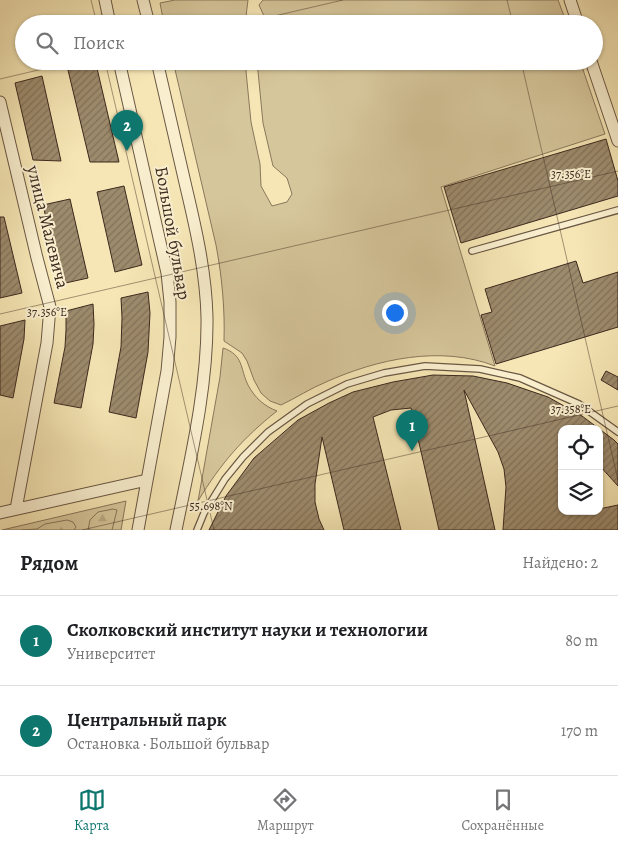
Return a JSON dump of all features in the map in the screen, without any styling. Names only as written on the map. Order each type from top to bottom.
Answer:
[{"type":"street","points":[[105,0],[108,15]]},
{"type":"street","points":[[143,0],[146,15]]},
{"type":"street","points":[[570,0],[575,15]]},
{"type":"street","name":"Большой бульвар","points":[[121,70],[167,273],[170,302],[170,337],[167,371],[138,530]]},
{"type":"street","name":"Большой бульвар","points":[[159,70],[196,230],[207,317],[206,358],[199,408],[176,530]]},
{"type":"street","points":[[594,70],[618,141]]},
{"type":"street","name":"улица Малевича","points":[[0,102],[50,307],[48,343],[16,510]]},
{"type":"street","points":[[0,513],[147,480]]},
{"type":"lane","points":[[472,251],[618,210]]},
{"type":"lane","points":[[197,530],[204,513],[225,479],[243,457],[268,432],[307,404],[347,384],[384,374],[425,366],[480,369],[520,378],[579,404],[618,432]]},
{"type":"green space","points":[[175,0],[248,0],[246,15],[162,15],[160,3]]},
{"type":"green space","points":[[263,0],[558,0],[564,15],[264,15],[259,5]]},
{"type":"green space","points":[[175,70],[246,70],[251,122],[260,164],[261,186],[272,206],[287,202],[292,194],[287,178],[273,166],[263,123],[258,70],[583,70],[605,134],[441,187],[495,366],[453,356],[431,356],[388,361],[320,384],[281,405],[270,401],[261,393],[242,353],[224,341],[223,293],[216,245]]},
{"type":"green space","points":[[223,348],[235,354],[248,385],[257,398],[268,407],[277,411],[233,452],[198,501],[220,377]]},
{"type":"green space","points":[[126,501],[121,530],[2,530]]},
{"type":"green space","points":[[117,510],[112,530],[88,530],[90,520],[98,512]]},
{"type":"green space","points":[[67,520],[73,522],[76,527],[74,530],[22,530],[37,529],[45,524]]},
{"type":"building","points":[[68,70],[97,70],[119,162],[90,162]]},
{"type":"building","points":[[42,76],[61,161],[33,160],[15,83]]},
{"type":"building","points":[[606,139],[618,181],[618,196],[461,243],[444,187]]},
{"type":"building","points":[[124,186],[142,265],[115,272],[97,192]]},
{"type":"building","points":[[70,199],[88,278],[61,284],[43,205]]},
{"type":"building","points":[[0,217],[4,217],[22,293],[0,298]]},
{"type":"building","points":[[576,261],[583,283],[618,272],[618,327],[496,364],[481,315],[492,312],[485,289]]},
{"type":"building","points":[[148,292],[150,313],[148,352],[136,418],[109,412],[121,347],[121,298]]},
{"type":"building","points":[[93,304],[93,344],[81,408],[54,403],[65,347],[66,311]]},
{"type":"building","points":[[25,320],[24,339],[13,398],[0,395],[0,326]]},
{"type":"building","points":[[606,371],[618,377],[618,390],[601,380]]},
{"type":"building","points":[[433,375],[473,376],[507,383],[548,397],[582,416],[594,425],[558,425],[558,515],[603,515],[603,508],[618,505],[618,530],[503,530],[506,487],[504,469],[498,452],[464,390],[495,530],[439,530],[411,408],[391,410],[373,417],[401,530],[344,530],[322,437],[315,484],[315,502],[324,530],[209,530],[226,496],[254,458],[298,420],[353,392]]},
{"type":"building","points":[[603,432],[618,444],[618,486],[603,469]]},
{"type":"place","name":"Центральный парк","points":[[127,151]]},
{"type":"place","name":"Сколковский институт науки и технологии","points":[[412,451]]}]
